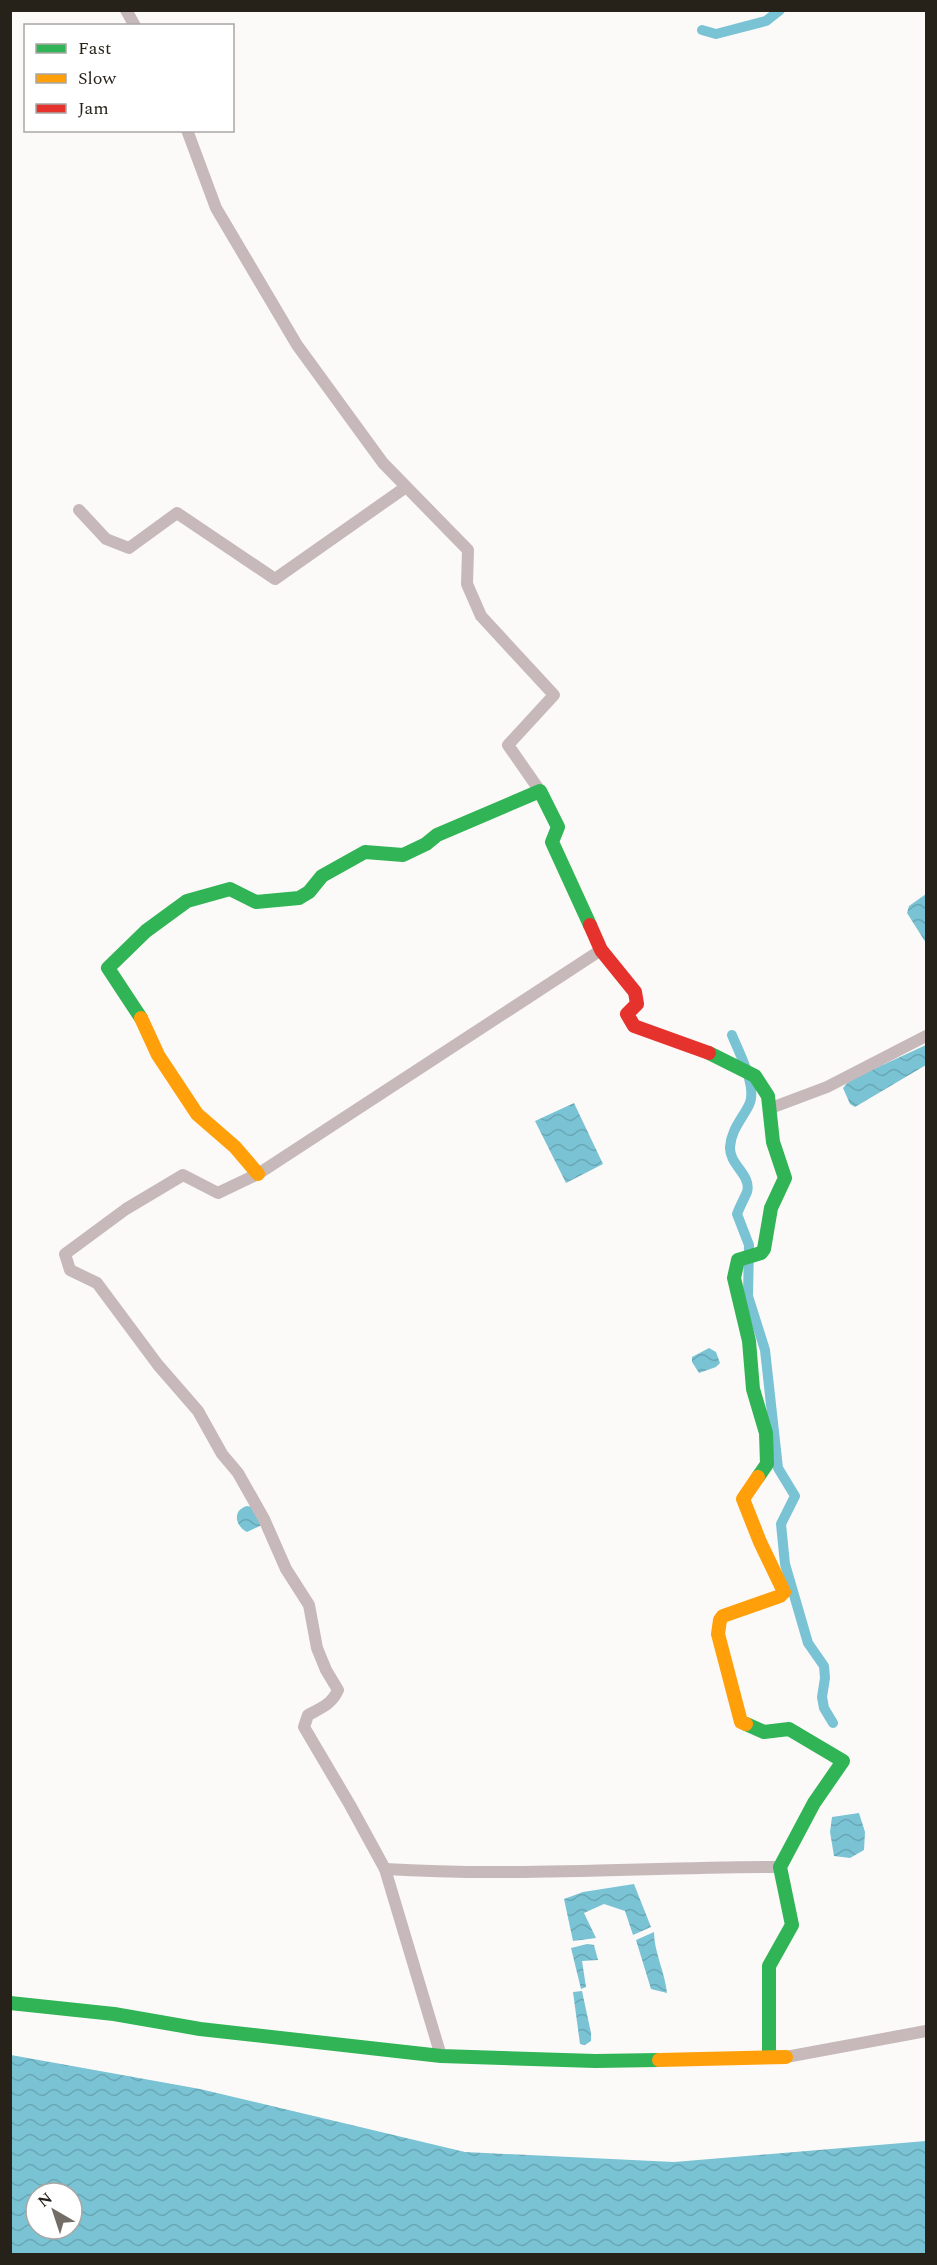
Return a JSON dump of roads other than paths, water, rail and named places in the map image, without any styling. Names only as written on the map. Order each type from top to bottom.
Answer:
[{"type":"street","points":[[126,10],[134,24]]},
{"type":"street","points":[[188,132],[216,208],[291,335],[383,463],[468,550],[467,584],[481,616],[554,695],[508,745],[540,791],[558,827],[552,842],[601,950],[635,992],[637,1004],[627,1014],[634,1026],[707,1052],[754,1076],[768,1096],[773,1142],[785,1178],[771,1209],[766,1245],[761,1253],[746,1256],[736,1262],[734,1278],[749,1341],[753,1389],[766,1433],[767,1464],[743,1499],[784,1592],[780,1596],[723,1616],[720,1620],[718,1634],[741,1722],[764,1732],[789,1729],[843,1761],[814,1803],[780,1867],[792,1925],[769,1966],[769,2057]]},
{"type":"street","points":[[80,510],[106,539],[129,548],[177,513],[275,579],[406,488]]},
{"type":"street","points":[[258,1174],[235,1147],[197,1114],[158,1055],[139,1014],[108,968],[146,931],[187,901],[230,889],[256,902],[298,898],[309,892],[322,876],[365,852],[403,855],[426,844],[437,835],[540,791]]},
{"type":"street","points":[[441,2056],[385,1869],[350,1804],[304,1727],[308,1715],[334,1699],[338,1690],[317,1648],[309,1605],[286,1569],[264,1519],[238,1473],[222,1454],[198,1411],[158,1365],[97,1283],[70,1270],[65,1254],[126,1209],[183,1175],[218,1192],[258,1174],[601,950]]},
{"type":"street","points":[[771,1108],[827,1087],[927,1036]]},
{"type":"street","points":[[385,1869],[456,1874],[670,1867],[780,1867]]},
{"type":"street","points":[[10,2003],[114,2014],[200,2029],[441,2056],[595,2061],[786,2057],[927,2031]]},
{"type":"water","points":[[926,894],[926,943],[907,913],[909,906]]},
{"type":"water","points":[[926,1045],[926,1065],[855,1107],[850,1104],[843,1088],[850,1080]]},
{"type":"water","points":[[574,1103],[603,1164],[566,1183],[535,1121]]},
{"type":"water","points":[[709,1348],[716,1352],[720,1363],[716,1367],[699,1373],[692,1362],[692,1357]]},
{"type":"water","points":[[247,1506],[252,1507],[262,1525],[247,1532],[240,1526],[237,1514]]},
{"type":"water","points":[[859,1813],[865,1832],[864,1850],[850,1858],[834,1856],[830,1832],[832,1817]]},
{"type":"water","points":[[634,1884],[651,1927],[633,1935],[625,1911],[604,1904],[584,1913],[596,1938],[573,1941],[564,1899],[583,1892]]},
{"type":"water","points":[[654,1932],[667,1993],[651,1989],[636,1940]]},
{"type":"water","points":[[587,1944],[594,1945],[598,1960],[582,1961],[586,1987],[581,1989],[571,1948]]},
{"type":"water","points":[[582,1991],[591,2033],[591,2041],[585,2045],[580,2044],[573,1992]]},
{"type":"water","points":[[11,2055],[200,2089],[465,2152],[674,2162],[926,2141],[926,2254],[11,2254]]},
{"type":"waterway","points":[[702,30],[716,34],[766,21],[780,10]]},
{"type":"waterway","points":[[732,1035],[751,1089],[749,1105],[735,1130],[730,1147],[733,1159],[744,1175],[748,1186],[737,1214],[749,1245],[748,1296],[765,1350],[778,1468],[795,1496],[781,1524],[785,1564],[808,1643],[824,1666],[822,1697],[824,1708],[833,1723]]}]
